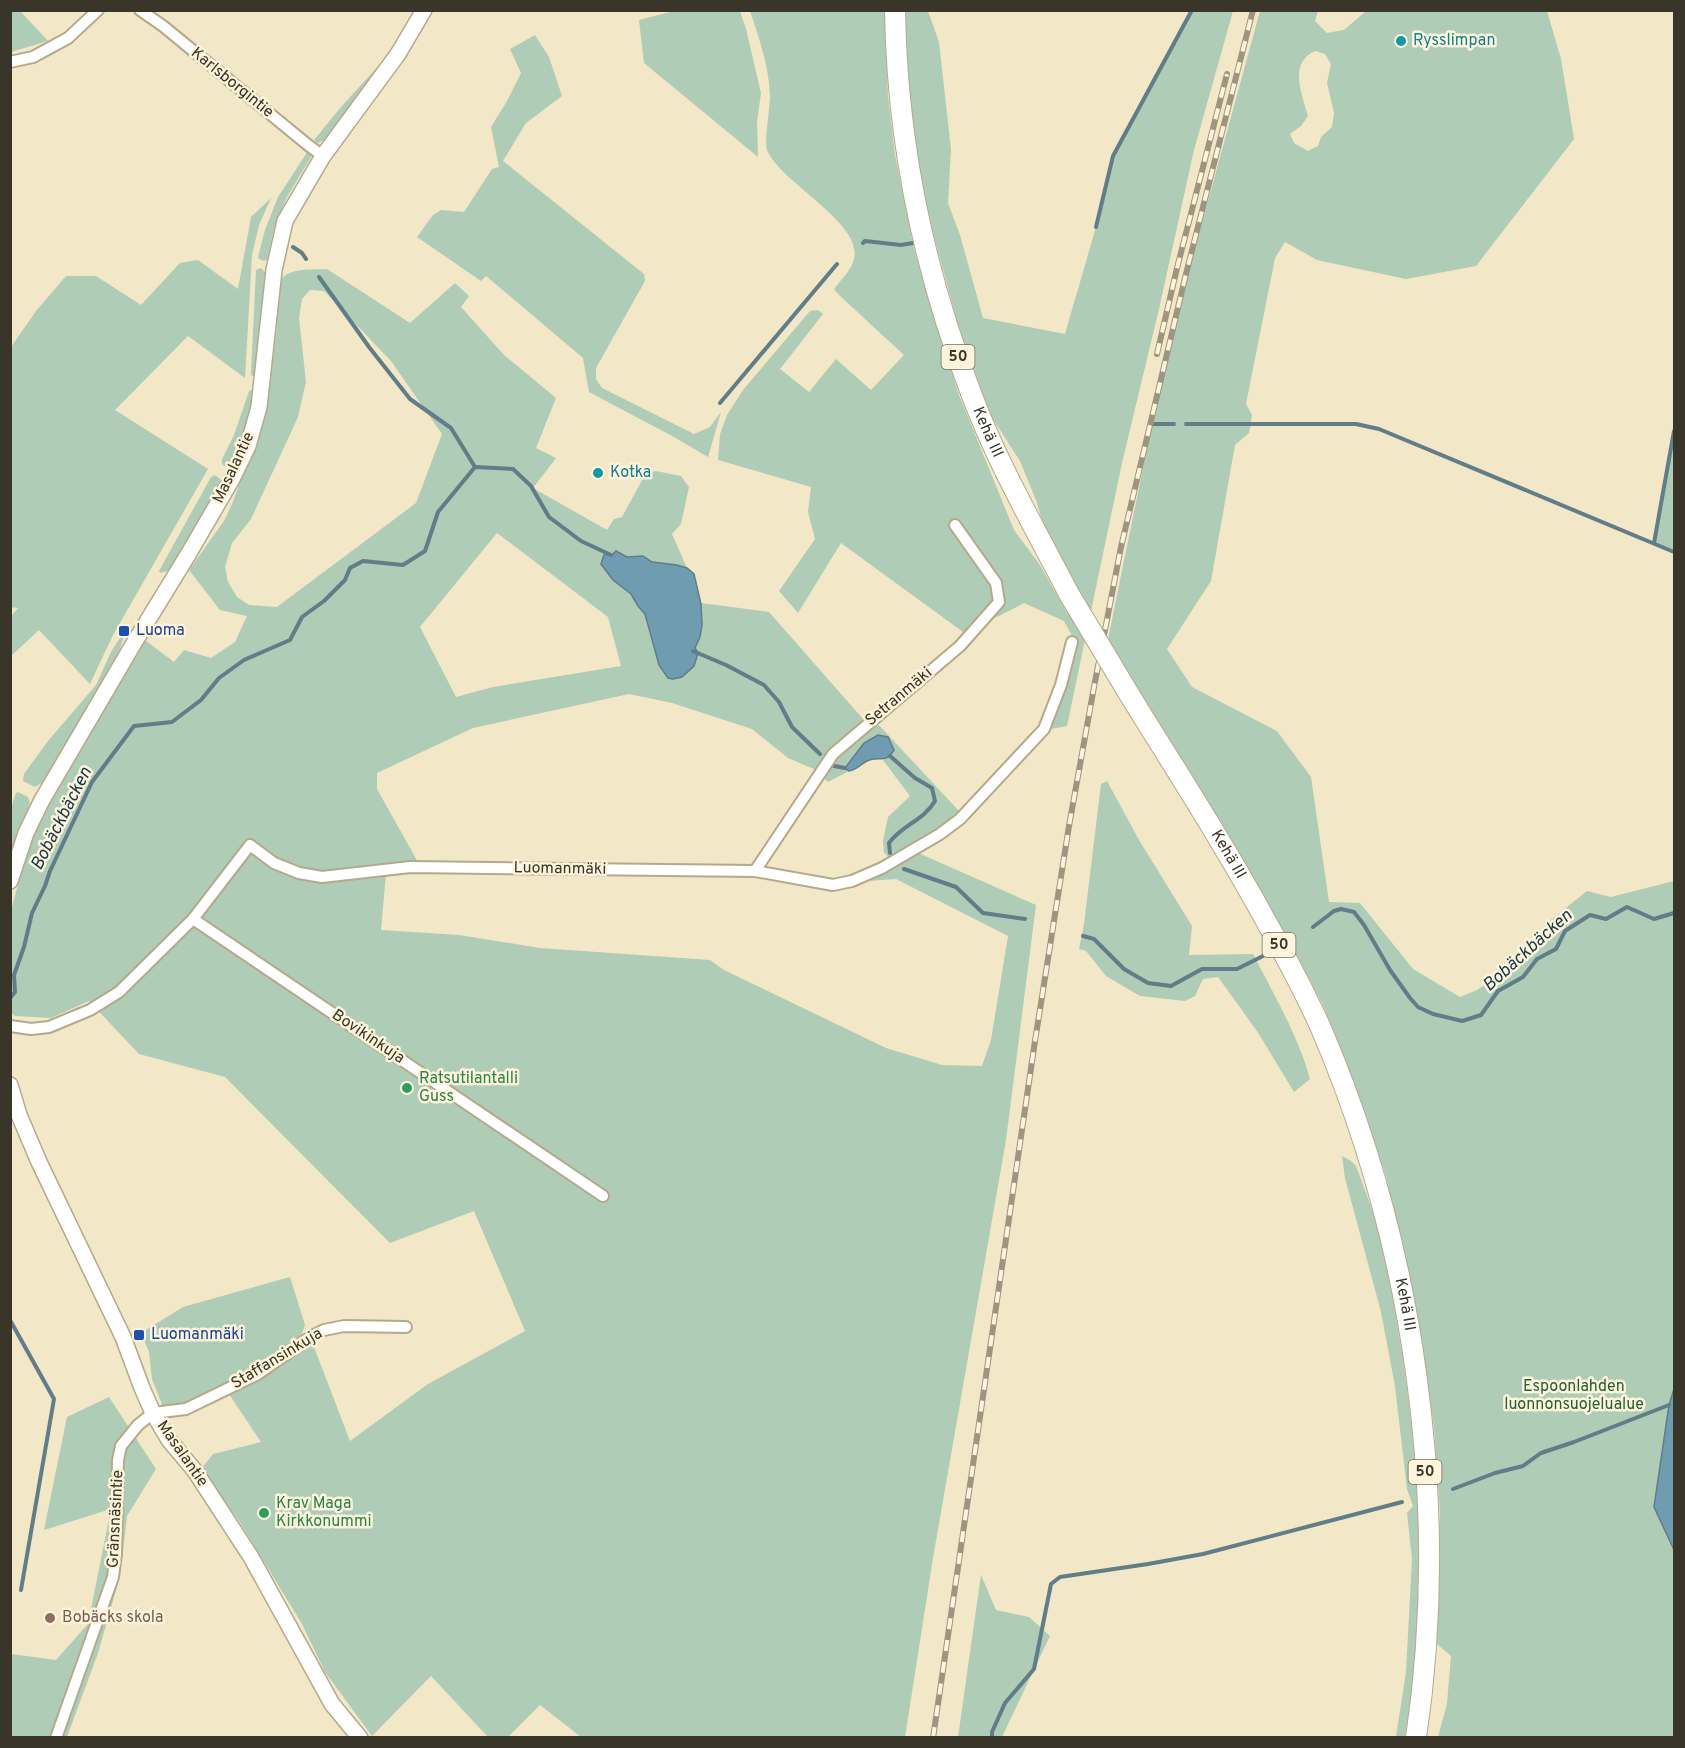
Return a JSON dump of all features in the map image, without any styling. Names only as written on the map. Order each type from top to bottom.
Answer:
[{"type":"highway","name":"Kehä III","points":[[895,10],[900,101],[920,223],[948,329],[971,395],[1010,481],[1069,594],[1241,876],[1294,972],[1352,1104],[1384,1210],[1409,1326],[1416,1373],[1422,1419],[1428,1511],[1428,1614],[1416,1737]]},
{"type":"street","points":[[10,62],[33,57],[68,38],[98,10]]},
{"type":"street","name":"Karlsborgintie","points":[[141,10],[323,156]]},
{"type":"street","name":"Masalantie","points":[[10,881],[26,833],[42,800],[189,553],[232,479],[248,446],[259,407],[274,270],[285,221],[323,156],[398,54],[423,10]]},
{"type":"street","name":"Setranmäki","points":[[755,871],[833,754],[960,646],[999,602],[996,583],[955,525]]},
{"type":"street","name":"Luomanmäki","points":[[10,1026],[31,1029],[49,1027],[90,1010],[119,992],[193,919],[250,845],[274,863],[298,873],[322,877],[410,867],[755,871],[833,885],[852,881],[882,868],[940,834],[960,819],[1044,729],[1061,685],[1072,642]]},
{"type":"street","name":"Bovikinkuja","points":[[193,919],[603,1196]]},
{"type":"street","name":"Masalantie","points":[[10,1085],[19,1115],[39,1162],[123,1337],[153,1413],[169,1440],[195,1471],[251,1557],[332,1704],[360,1737]]},
{"type":"street","name":"Staffansinkuja","points":[[153,1413],[186,1408],[258,1374],[324,1330],[344,1326],[406,1327]]},
{"type":"street","name":"Gränsnäsintie","points":[[56,1737],[113,1578],[116,1554],[118,1460],[121,1446],[138,1425],[153,1413]]},
{"type":"green space","points":[[11,10],[20,11],[48,41],[11,52]]},
{"type":"green space","points":[[670,11],[740,11],[761,93],[757,122],[758,157],[644,63],[639,20]]},
{"type":"green space","points":[[750,11],[885,11],[888,96],[895,155],[914,249],[959,395],[1014,530],[1040,565],[1067,613],[1078,589],[1045,530],[1020,461],[991,416],[959,328],[922,193],[905,59],[905,11],[928,11],[939,42],[951,149],[948,203],[960,235],[983,318],[1065,334],[1096,227],[1113,156],[1193,11],[1233,11],[1194,150],[1122,463],[1067,726],[1051,729],[1066,688],[1076,643],[1064,621],[1024,603],[963,632],[841,543],[798,613],[779,591],[815,539],[808,512],[811,487],[718,460],[720,434],[727,415],[743,390],[810,311],[818,310],[823,314],[780,369],[809,392],[836,359],[871,390],[904,355],[834,289],[853,262],[854,248],[848,234],[836,219],[788,177],[767,150],[770,102],[768,74]]},
{"type":"green space","name":"Espoonlahden luonnonsuojelualue","points":[[1260,11],[1318,11],[1315,21],[1327,33],[1344,30],[1366,11],[1547,11],[1561,59],[1574,139],[1476,266],[1406,279],[1317,260],[1285,242],[1275,258],[1246,404],[1252,415],[1249,433],[1235,445],[1211,581],[1167,649],[1192,687],[1277,731],[1311,777],[1329,902],[1360,903],[1413,969],[1460,997],[1477,990],[1509,968],[1547,923],[1587,891],[1611,897],[1674,881],[1674,1737],[1438,1737],[1447,1704],[1451,1656],[1437,1644],[1440,1514],[1434,1427],[1419,1323],[1386,1176],[1350,1072],[1322,1003],[1285,933],[1108,639],[1152,424],[1182,296]],"holes":[[[1315,51],[1325,54],[1331,64],[1327,83],[1334,113],[1332,127],[1321,137],[1318,146],[1308,151],[1294,143],[1290,134],[1301,126],[1308,116],[1300,89],[1299,71],[1307,56]]]},
{"type":"green space","points":[[535,35],[549,57],[562,96],[526,123],[503,161],[644,274],[645,281],[596,368],[596,379],[602,388],[694,434],[710,427],[721,412],[708,457],[589,392],[583,358],[486,276],[481,281],[417,237],[433,215],[441,210],[464,212],[492,169],[499,167],[491,127],[521,73],[510,49]]},
{"type":"green space","points":[[380,64],[383,65],[324,140],[318,143],[314,140],[341,107]]},
{"type":"green space","points":[[308,151],[311,157],[287,197],[274,228],[267,260],[259,259],[265,230],[278,197]]},
{"type":"green space","points":[[271,198],[259,225],[252,255],[245,378],[188,336],[115,410],[208,469],[113,635],[90,684],[39,630],[11,656],[11,616],[18,608],[10,607],[11,347],[36,311],[66,276],[96,276],[141,305],[180,263],[198,260],[238,289],[251,217]]},
{"type":"green space","points":[[261,268],[265,272],[259,373],[252,376],[256,270]]},
{"type":"green space","points":[[327,269],[410,323],[455,283],[469,296],[461,307],[504,355],[556,398],[536,448],[556,458],[533,488],[607,530],[614,519],[622,517],[646,473],[656,471],[681,476],[689,487],[681,524],[672,534],[687,568],[694,574],[701,603],[769,612],[863,719],[877,723],[959,811],[936,830],[889,858],[884,852],[883,841],[888,817],[910,796],[883,760],[894,750],[845,768],[849,771],[828,782],[814,769],[788,758],[752,729],[672,703],[629,694],[473,728],[377,773],[377,789],[419,864],[418,874],[386,874],[381,930],[459,935],[540,948],[710,960],[724,970],[886,1048],[942,1065],[982,1066],[991,1040],[1008,936],[896,879],[867,881],[916,852],[1036,905],[1006,1140],[933,1558],[905,1737],[581,1737],[540,1705],[508,1737],[488,1737],[431,1676],[372,1736],[325,1672],[302,1624],[241,1524],[202,1468],[213,1454],[261,1442],[229,1394],[312,1342],[350,1441],[428,1384],[525,1331],[474,1211],[390,1243],[225,1077],[139,1054],[89,1001],[51,1018],[15,1016],[11,1013],[10,919],[12,907],[30,839],[62,779],[145,640],[174,662],[184,650],[211,658],[235,642],[247,616],[220,610],[189,570],[224,521],[267,408],[277,326],[279,282],[283,277],[294,272]],"holes":[[[310,290],[324,291],[391,361],[442,434],[416,503],[277,607],[249,605],[237,597],[228,582],[225,567],[232,543],[251,519],[298,417],[306,382],[299,318],[302,299]],[[497,533],[608,617],[621,666],[493,687],[456,697],[420,627]]]},
{"type":"green space","points":[[249,391],[254,392],[253,401],[245,430],[230,466],[226,467],[222,464],[222,459],[234,435]]},
{"type":"green space","points":[[1674,431],[1674,552],[1654,543]]},
{"type":"green space","points":[[215,475],[221,483],[174,563],[168,571],[160,573],[159,571],[211,477]]},
{"type":"green space","points":[[122,635],[124,636],[117,658],[45,781],[35,787],[23,781],[24,774],[48,741],[96,685],[111,652]]},
{"type":"green space","points":[[1107,781],[1139,840],[1192,926],[1189,955],[1253,954],[1292,1031],[1310,1079],[1294,1092],[1257,1031],[1218,977],[1203,979],[1195,996],[1185,1001],[1140,996],[1106,976],[1086,951],[1079,949],[1101,784]]},
{"type":"green space","points":[[18,792],[28,797],[30,803],[11,852],[11,815],[13,800]]},
{"type":"green space","points":[[1342,1156],[1356,1166],[1380,1235],[1398,1329],[1416,1471],[1419,1579],[1416,1646],[1405,1737],[1396,1737],[1406,1672],[1412,1559],[1407,1513],[1413,1506],[1407,1489],[1395,1386],[1381,1312],[1345,1178]]},
{"type":"green space","points":[[290,1277],[305,1325],[301,1336],[251,1370],[183,1404],[163,1407],[152,1379],[149,1352],[141,1333],[183,1307]]},
{"type":"green space","points":[[109,1397],[156,1469],[127,1516],[120,1576],[98,1653],[67,1737],[11,1738],[11,1654],[56,1660],[88,1624],[111,1509],[44,1530],[67,1417]]},
{"type":"green space","points":[[981,1575],[996,1610],[1029,1617],[1050,1636],[1002,1737],[958,1737]]},
{"type":"water","points":[[616,551],[627,557],[643,556],[652,562],[677,565],[687,568],[694,574],[701,604],[702,625],[695,648],[698,653],[694,666],[682,677],[668,678],[659,665],[645,614],[631,594],[613,580],[601,564],[605,552],[612,555]]},
{"type":"water","points":[[878,735],[888,737],[894,750],[891,755],[867,761],[849,771],[845,768],[864,743]]},
{"type":"water","points":[[1674,1389],[1674,1550],[1654,1507],[1669,1405]]},
{"type":"waterway","points":[[1096,227],[1113,156],[1192,10]]},
{"type":"waterway","points":[[863,243],[865,241],[901,245],[913,243]]},
{"type":"waterway","points":[[293,247],[306,259]]},
{"type":"waterway","points":[[720,403],[837,264]]},
{"type":"waterway","points":[[319,277],[410,399],[451,428],[475,467]]},
{"type":"waterway","points":[[1152,424],[1174,424]]},
{"type":"waterway","points":[[1186,424],[1356,424],[1379,429],[1674,552]]},
{"type":"waterway","points":[[1654,543],[1674,431]]},
{"type":"waterway","name":"Bobäckbäcken","points":[[10,998],[15,992],[14,975],[32,913],[50,871],[92,782],[134,726],[172,722],[201,700],[219,678],[244,660],[290,640],[302,617],[324,601],[345,580],[350,568],[363,561],[403,565],[425,551],[438,512],[475,467],[513,469],[531,486],[549,517],[581,541],[611,555]]},
{"type":"waterway","name":"Bobäckbäcken","points":[[693,651],[764,685],[779,702],[792,727],[820,754]]},
{"type":"waterway","name":"Bobäckbäcken","points":[[890,756],[915,778],[932,788],[935,801],[925,813],[894,837],[889,843],[890,853]]},
{"type":"waterway","name":"Bobäckbäcken","points":[[834,766],[845,768]]},
{"type":"waterway","name":"Bobäckbäcken","points":[[904,869],[956,887],[983,913],[1025,919]]},
{"type":"waterway","name":"Bobäckbäcken","points":[[1313,927],[1334,911],[1341,909],[1354,912],[1390,970],[1418,1007],[1433,1014],[1462,1021],[1481,1015],[1498,991],[1523,977],[1537,959],[1556,949],[1565,931],[1590,915],[1606,919],[1627,907],[1654,919],[1674,913]]},
{"type":"waterway","name":"Bobäckbäcken","points":[[1083,936],[1094,939],[1124,969],[1148,983],[1171,986],[1202,969],[1237,969],[1263,956]]},
{"type":"waterway","points":[[10,1320],[54,1399],[21,1590]]},
{"type":"waterway","points":[[1453,1489],[1495,1473],[1523,1466],[1541,1453],[1669,1405]]},
{"type":"waterway","points":[[992,1738],[992,1732],[1005,1703],[1034,1669],[1051,1584],[1060,1577],[1203,1554],[1402,1502]]},
{"type":"railway","points":[[933,1738],[1035,1041],[1069,826],[1094,687],[1121,547],[1186,274],[1253,10]]},
{"type":"railway","points":[[1157,354],[1227,74]]},
{"type":"place","name":"Rysslimpan","points":[[1401,41]]},
{"type":"place","name":"Kotka","points":[[598,473]]},
{"type":"place","name":"Luoma","points":[[124,631]]},
{"type":"place","name":"Ratsutilantalli Guss","points":[[407,1088]]},
{"type":"place","name":"Luomanmäki","points":[[139,1335]]},
{"type":"place","name":"Krav Maga Kirkkonummi","points":[[264,1513]]},
{"type":"place","name":"Bobäcks skola","points":[[50,1618]]}]
